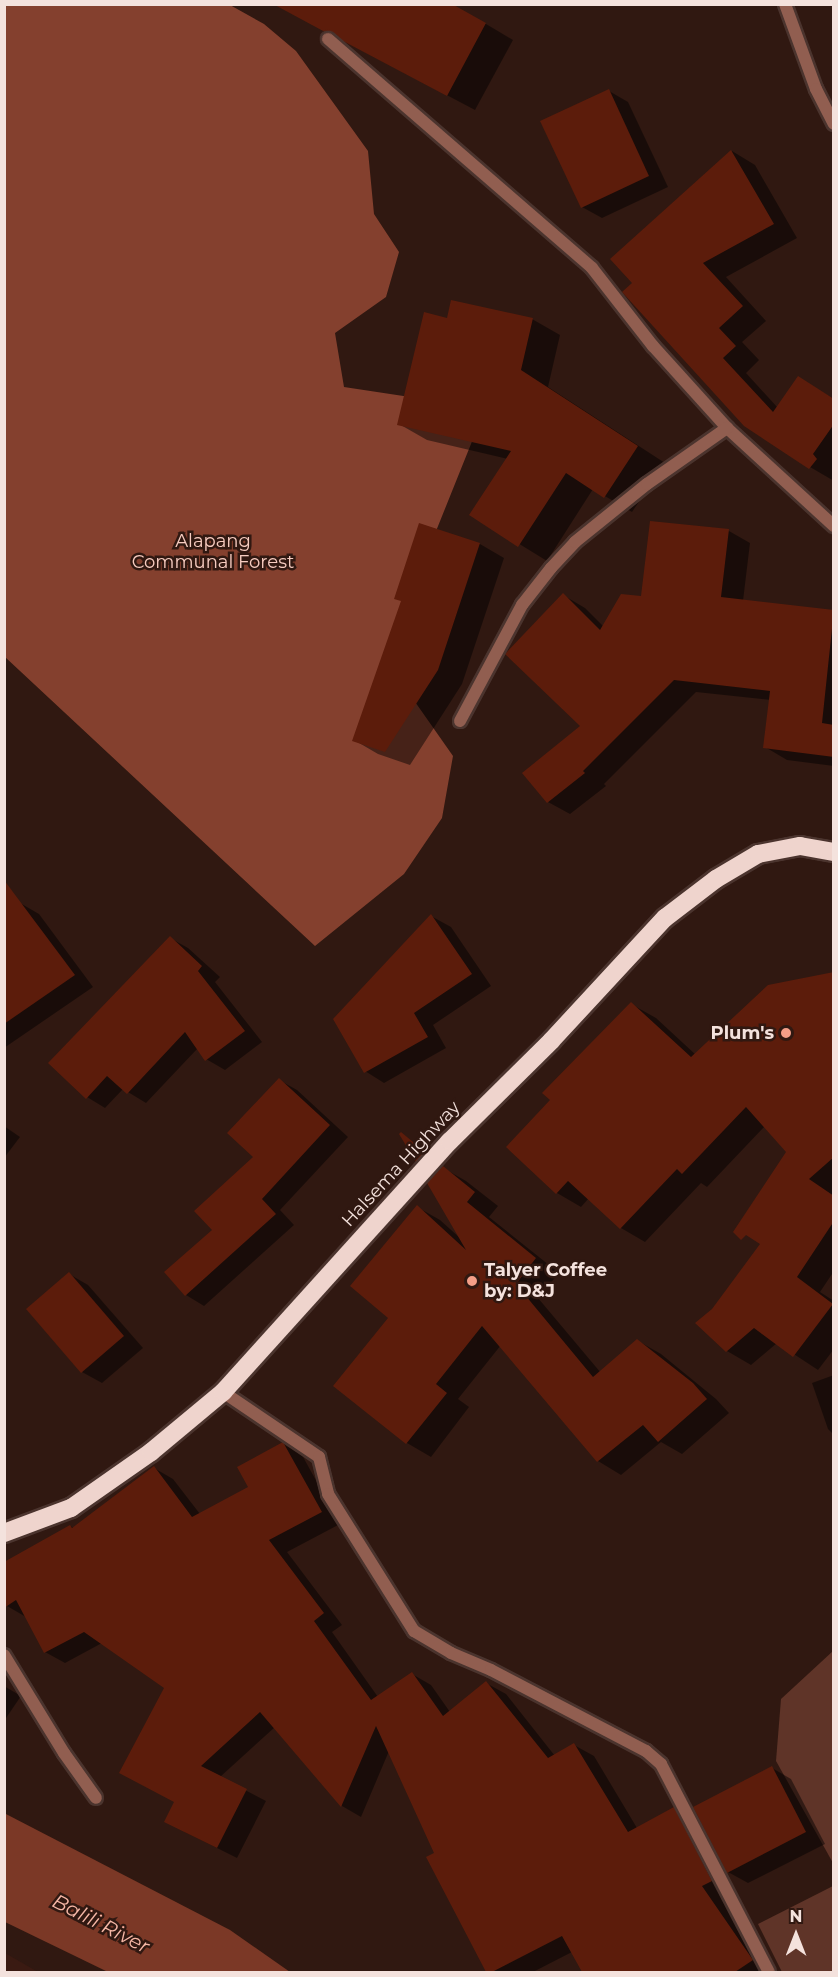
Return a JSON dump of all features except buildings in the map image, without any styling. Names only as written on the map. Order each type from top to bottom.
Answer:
[{"type":"highway","name":"Halsema Highway","points":[[4,1533],[71,1508],[151,1452],[223,1392],[450,1141],[551,1041],[665,918],[716,879],[758,854],[800,846],[834,852]]},
{"type":"street","points":[[785,4],[816,89],[834,124]]},
{"type":"street","points":[[328,39],[592,268],[653,346],[727,428],[834,526]]},
{"type":"street","points":[[460,722],[522,605],[551,568],[575,542],[647,484],[727,428]]},
{"type":"street","points":[[223,1392],[319,1457],[328,1494],[414,1631],[452,1653],[491,1670],[646,1751],[661,1764],[769,1972]]},
{"type":"street","points":[[4,1655],[64,1754],[96,1798]]},
{"type":"shaded area","points":[[833,1651],[833,1863],[776,1761],[781,1699]]},
{"type":"shaded area","points":[[833,1886],[833,1972],[782,1972],[758,1924]]},
{"type":"shaded area","points":[[5,1953],[38,1972],[5,1972]]},
{"type":"green space","name":"Alapang Communal Forest","points":[[4,5],[230,5],[264,24],[296,51],[368,151],[374,214],[399,252],[386,297],[335,333],[344,387],[410,397],[473,439],[422,566],[399,679],[453,756],[442,818],[404,874],[315,946],[5,657]]},
{"type":"water","name":"Balili River","points":[[4,1813],[230,1930],[290,1972],[108,1972],[5,1922]]},
{"type":"place","name":"Plum's","points":[[786,1033]]},
{"type":"place","name":"Talyer Coffee by: D&J","points":[[472,1281]]}]
